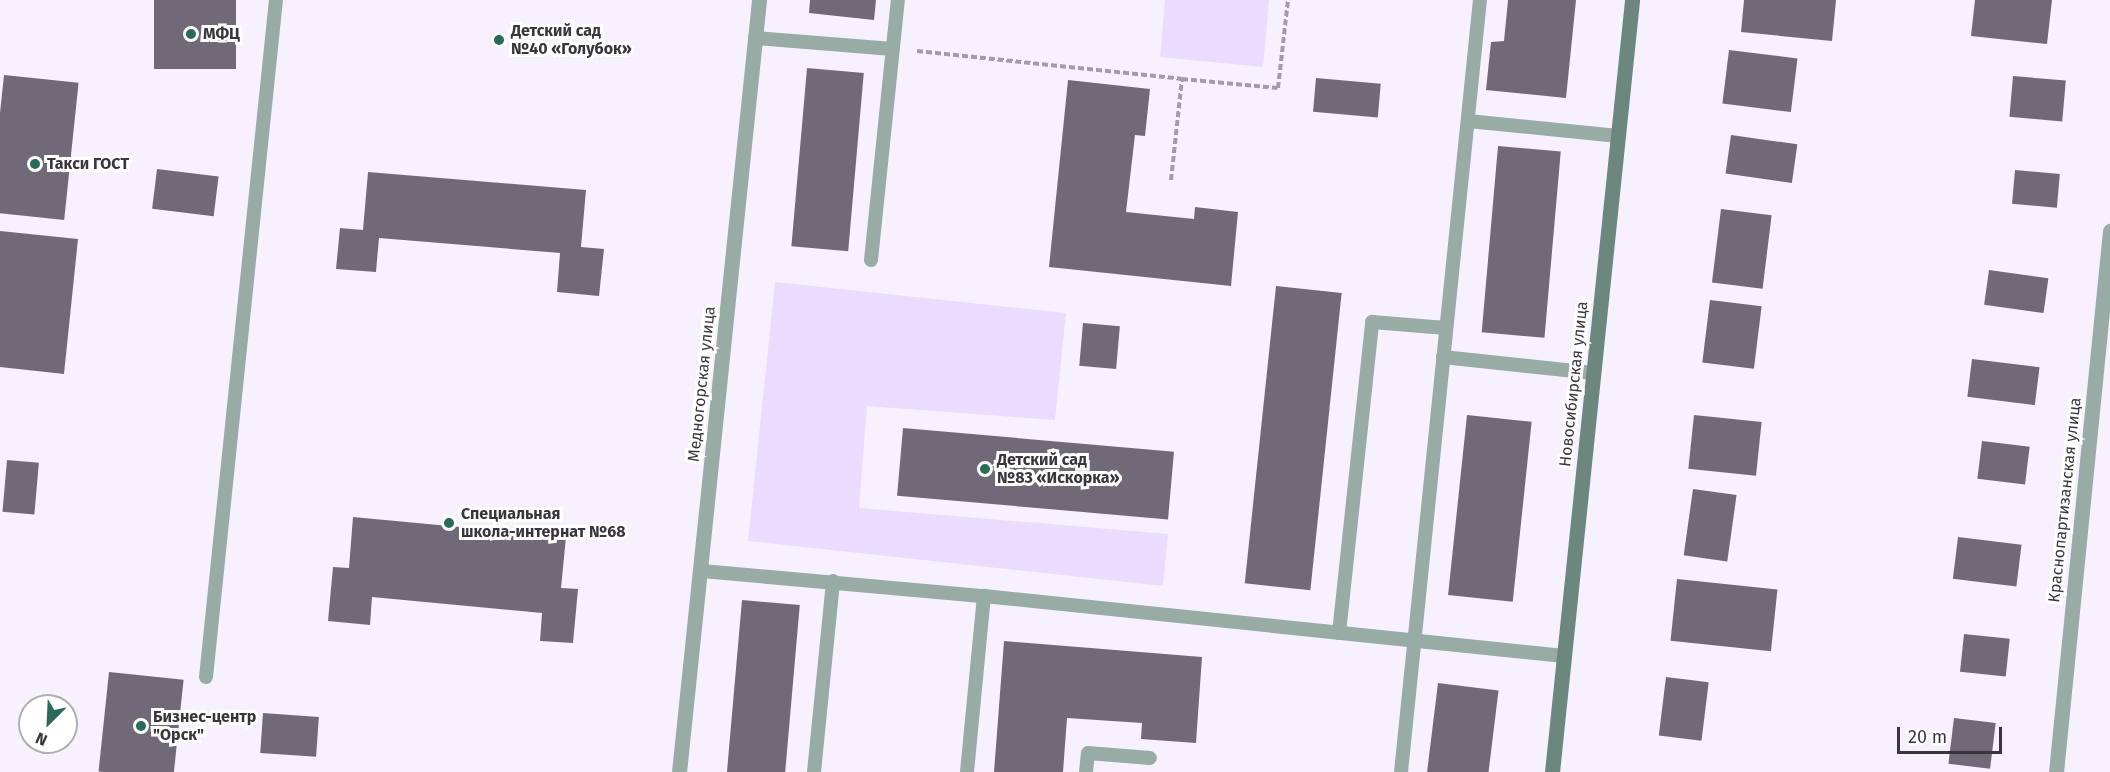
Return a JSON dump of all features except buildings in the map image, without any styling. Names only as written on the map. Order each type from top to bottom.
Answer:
[{"type":"main road","name":"Новосибирская улица","points":[[1552,772],[1632,0]]},
{"type":"street","name":"Медногорская улица","points":[[679,772],[702,571],[759,0]]},
{"type":"street","name":"Краснопартизанская улица","points":[[2056,772],[2110,231]]},
{"type":"lane","points":[[206,677],[276,0]]},
{"type":"lane","points":[[872,260],[898,0]]},
{"type":"lane","points":[[1401,772],[1480,0]]},
{"type":"lane","points":[[755,38],[893,49]]},
{"type":"lane","points":[[1468,121],[1618,136]]},
{"type":"lane","points":[[1339,633],[1372,322],[1446,328]]},
{"type":"lane","points":[[1443,357],[1593,373]]},
{"type":"lane","points":[[702,571],[833,581],[1564,656]]},
{"type":"lane","points":[[814,772],[833,581]]},
{"type":"lane","points":[[967,772],[984,596]]},
{"type":"lane","points":[[1086,772],[1088,753],[1150,758]]},
{"type":"path","points":[[893,49],[1278,88],[1288,0]]},
{"type":"path","points":[[1171,180],[1182,79]]},
{"type":"shaded area","points":[[1165,0],[1269,0],[1263,67],[1160,57]]},
{"type":"shaded area","points":[[775,282],[1066,313],[1055,420],[867,406],[859,508],[1168,534],[1163,586],[748,541]]},
{"type":"place","name":"МФЦ","points":[[191,34]]},
{"type":"place","name":"Детский сад №40 «Голубок»","points":[[499,40]]},
{"type":"place","name":"Такси ГОСТ","points":[[35,164]]},
{"type":"place","name":"Детский сад №83 «Искорка»","points":[[985,469]]},
{"type":"place","name":"Специальная школа-интернат №68","points":[[449,523]]},
{"type":"place","name":"Бизнес-центр \"Орск\"","points":[[141,726]]}]
